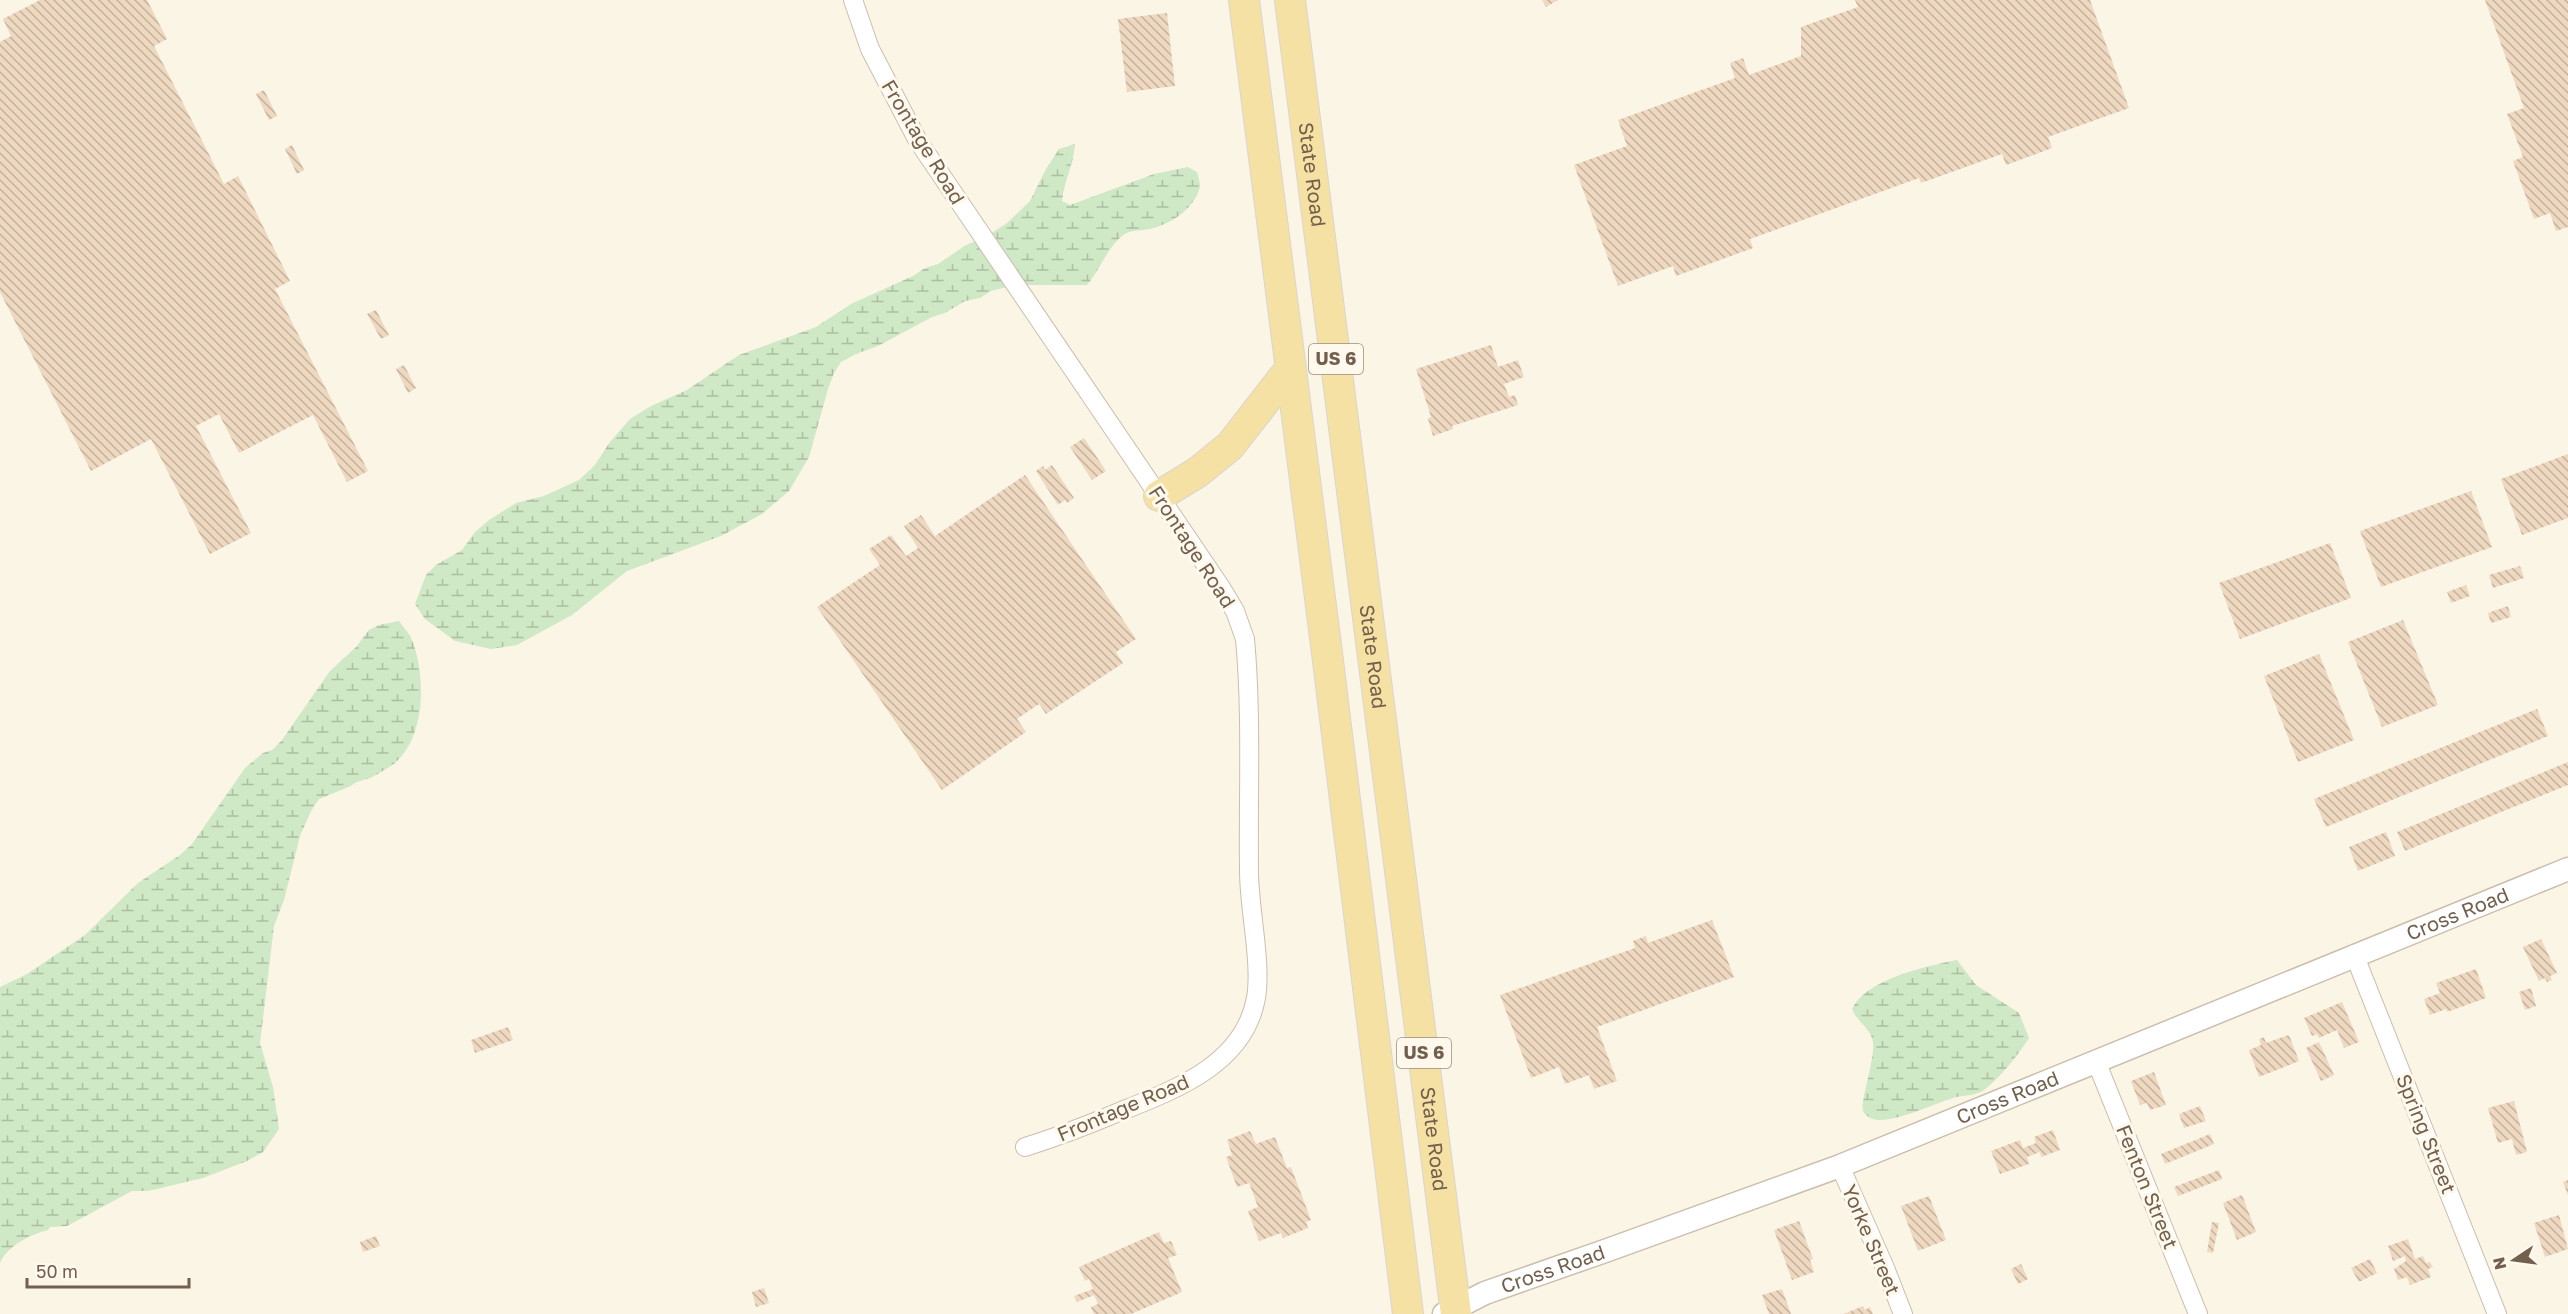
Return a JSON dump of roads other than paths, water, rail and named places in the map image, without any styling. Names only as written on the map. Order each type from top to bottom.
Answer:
[{"type":"main road","name":"US 6","points":[[1244,0],[1408,1314]]},
{"type":"main road","name":"State Road","points":[[1296,4],[1452,1312]]},
{"type":"main road","points":[[1159,496],[1198,472],[1230,446],[1290,369]]},
{"type":"street","name":"Frontage Road","points":[[853,0],[870,49],[918,141],[1220,586],[1235,611],[1245,639],[1249,877],[1257,980],[1256,999],[1251,1014],[1235,1043],[1224,1056],[1191,1080],[1065,1134],[1025,1147]]},
{"type":"street","name":"Cross Road","points":[[1452,1312],[1485,1293],[1840,1166],[2568,868]]},
{"type":"street","name":"Spring Street","points":[[2354,954],[2497,1314]]},
{"type":"street","name":"Fenton Street","points":[[2096,1061],[2198,1314]]},
{"type":"street","name":"Yorke Street","points":[[1840,1166],[1903,1314]]}]
